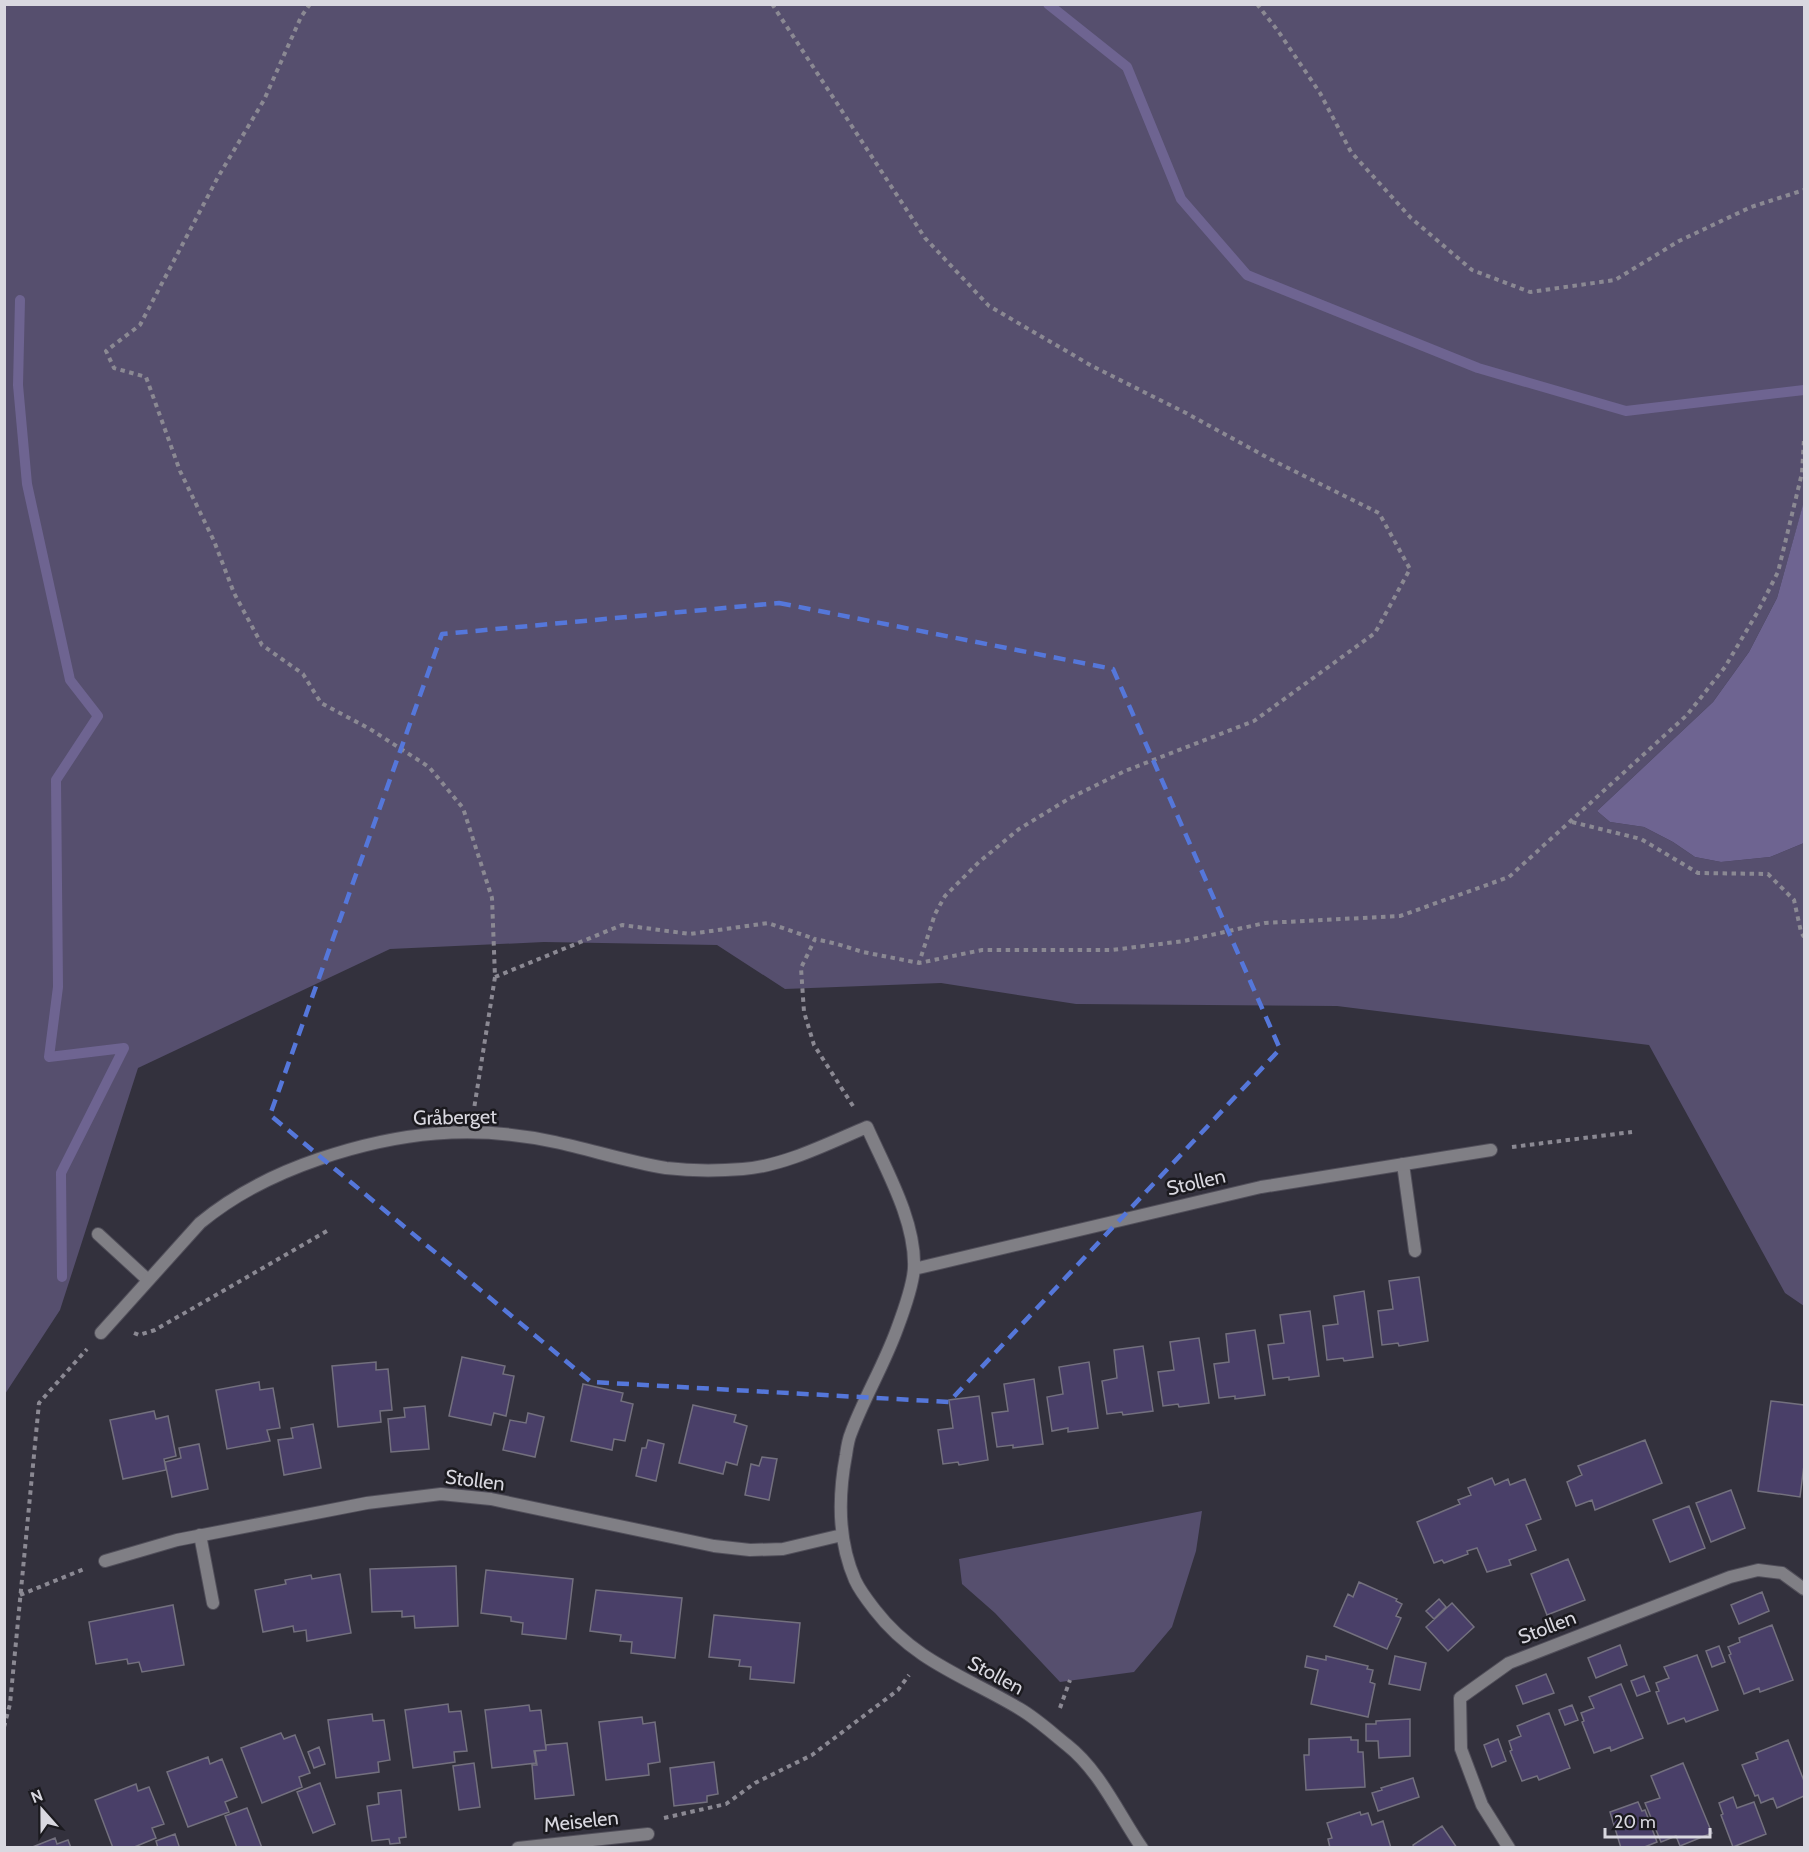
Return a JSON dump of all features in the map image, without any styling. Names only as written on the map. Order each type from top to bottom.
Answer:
[{"type":"street","name":"Gråberget","points":[[101,1333],[200,1223],[231,1199],[282,1172],[348,1149],[415,1135],[493,1134],[553,1141],[664,1167],[690,1170],[745,1169],[781,1161],[867,1127]]},
{"type":"street","name":"Stollen","points":[[867,1127],[899,1198],[908,1226],[914,1269],[903,1314],[891,1346],[850,1435],[840,1504],[842,1535],[856,1583],[887,1626],[907,1645],[958,1677],[1021,1709],[1070,1747],[1110,1796],[1142,1848]]},
{"type":"street","name":"Stollen","points":[[914,1269],[1261,1187],[1491,1150]]},
{"type":"street","points":[[1403,1164],[1415,1251]]},
{"type":"street","points":[[98,1234],[148,1280]]},
{"type":"street","name":"Stollen","points":[[105,1561],[200,1535],[376,1501],[441,1494],[491,1499],[714,1546],[741,1549],[783,1549],[842,1535]]},
{"type":"street","points":[[200,1535],[213,1603]]},
{"type":"street","name":"Stollen","points":[[1509,1848],[1482,1805],[1461,1749],[1460,1698],[1509,1663],[1730,1577],[1758,1570],[1782,1573],[1804,1589]]},
{"type":"street","name":"Meiselen","points":[[518,1848],[582,1844],[648,1834]]},
{"type":"path","points":[[310,4],[301,17],[264,100],[218,177],[141,326],[106,351],[114,368],[146,377],[180,471],[214,541],[234,593],[262,645],[303,674],[321,703],[370,729],[429,767],[463,808],[492,898],[495,977],[471,1133]]},
{"type":"path","points":[[772,4],[925,238],[989,306],[1092,366],[1379,513],[1410,569],[1374,633],[1254,721],[1125,771],[1070,798],[1019,829],[979,862],[945,896],[935,914],[919,963]]},
{"type":"path","points":[[1257,4],[1320,93],[1351,152],[1411,218],[1472,270],[1530,292],[1615,280],[1679,241],[1751,207],[1804,190]]},
{"type":"path","points":[[495,977],[621,925],[690,934],[768,922],[815,939],[863,952],[919,963],[982,950],[1112,950],[1184,941],[1265,923],[1401,916],[1509,878],[1688,715],[1725,667],[1779,572],[1802,473],[1804,439]]},
{"type":"path","points":[[1572,822],[1641,839],[1698,873],[1768,874],[1794,900],[1804,937]]},
{"type":"path","points":[[815,939],[801,968],[804,1012],[814,1045],[867,1127]]},
{"type":"path","points":[[1491,1150],[1632,1132]]},
{"type":"path","points":[[115,1318],[139,1335],[155,1330],[327,1231]]},
{"type":"path","points":[[4,1727],[10,1704],[39,1403],[101,1333]]},
{"type":"path","points":[[20,1595],[105,1561]]},
{"type":"path","points":[[648,1834],[656,1821],[726,1804],[755,1783],[812,1755],[898,1690],[924,1656]]},
{"type":"highlighted area","points":[[779,603],[1113,669],[1280,1049],[949,1402],[591,1382],[270,1115],[442,634]]},
{"type":"shaded area","points":[[5,5],[1804,5],[1804,502],[1777,598],[1749,652],[1713,702],[1597,811],[1610,822],[1644,827],[1695,857],[1721,862],[1770,857],[1804,843],[1804,1306],[1785,1293],[1649,1045],[1337,1006],[1076,1004],[941,983],[785,989],[717,945],[544,942],[390,949],[138,1068],[60,1310],[5,1394]]},
{"type":"shaded area","points":[[1804,501],[1804,843],[1770,857],[1721,862],[1695,857],[1644,827],[1610,822],[1597,811],[1713,702],[1749,652],[1777,598]]},
{"type":"shaded area","points":[[1202,1511],[1196,1551],[1172,1627],[1134,1672],[1060,1682],[995,1613],[962,1584],[959,1559]]},
{"type":"building","points":[[1419,1277],[1428,1341],[1399,1346],[1398,1343],[1382,1345],[1378,1311],[1393,1309],[1389,1281]]},
{"type":"building","points":[[1364,1291],[1373,1357],[1344,1361],[1343,1358],[1327,1360],[1323,1326],[1338,1324],[1334,1296]]},
{"type":"building","points":[[1310,1311],[1319,1376],[1289,1380],[1289,1377],[1273,1379],[1268,1345],[1284,1343],[1280,1315]]},
{"type":"building","points":[[1255,1330],[1265,1395],[1235,1399],[1235,1396],[1219,1398],[1214,1364],[1229,1362],[1226,1334]]},
{"type":"building","points":[[1199,1338],[1209,1403],[1179,1407],[1178,1404],[1163,1406],[1158,1372],[1174,1370],[1170,1342]]},
{"type":"building","points":[[1143,1346],[1153,1411],[1123,1415],[1122,1412],[1107,1414],[1102,1381],[1117,1378],[1114,1350]]},
{"type":"building","points":[[462,1357],[505,1366],[503,1374],[514,1376],[506,1416],[494,1413],[491,1425],[449,1416]]},
{"type":"building","points":[[376,1362],[376,1370],[388,1369],[392,1410],[380,1411],[381,1422],[338,1427],[332,1366]]},
{"type":"building","points":[[1089,1362],[1098,1428],[1068,1432],[1068,1428],[1052,1431],[1047,1397],[1063,1394],[1059,1367]]},
{"type":"building","points":[[1034,1379],[1043,1444],[1013,1448],[1013,1445],[997,1447],[992,1413],[1008,1411],[1004,1384]]},
{"type":"building","points":[[259,1382],[260,1390],[273,1388],[280,1428],[267,1430],[270,1441],[227,1449],[216,1390]]},
{"type":"building","points":[[583,1384],[623,1393],[621,1401],[633,1404],[625,1441],[614,1439],[612,1450],[571,1441]]},
{"type":"building","points":[[979,1396],[988,1460],[959,1465],[958,1462],[943,1464],[938,1430],[953,1428],[949,1400]]},
{"type":"building","points":[[1771,1401],[1804,1405],[1804,1465],[1800,1497],[1758,1491]]},
{"type":"building","points":[[693,1405],[736,1415],[734,1422],[747,1426],[737,1465],[726,1462],[723,1474],[679,1463]]},
{"type":"building","points":[[425,1406],[429,1449],[391,1452],[388,1419],[405,1417],[404,1408]]},
{"type":"building","points":[[154,1411],[156,1419],[168,1416],[176,1456],[164,1459],[166,1470],[123,1479],[110,1420]]},
{"type":"building","points":[[528,1413],[544,1417],[535,1457],[503,1450],[510,1420],[526,1423]]},
{"type":"building","points":[[313,1424],[321,1468],[284,1475],[278,1440],[293,1438],[291,1428]]},
{"type":"building","points":[[648,1440],[664,1444],[656,1481],[636,1476],[642,1448],[646,1448]]},
{"type":"building","points":[[1645,1440],[1662,1483],[1595,1510],[1592,1500],[1576,1506],[1567,1482],[1582,1475],[1578,1466]]},
{"type":"building","points":[[199,1444],[208,1489],[172,1497],[165,1462],[181,1458],[179,1448]]},
{"type":"building","points":[[762,1457],[777,1459],[769,1500],[745,1495],[751,1464],[759,1466]]},
{"type":"building","points":[[1492,1478],[1495,1485],[1508,1479],[1510,1485],[1525,1479],[1541,1519],[1526,1525],[1536,1550],[1509,1560],[1511,1565],[1487,1572],[1477,1548],[1444,1563],[1442,1560],[1434,1563],[1417,1522],[1460,1504],[1458,1500],[1471,1495],[1468,1488]]},
{"type":"building","points":[[1731,1490],[1745,1528],[1711,1542],[1696,1503]]},
{"type":"building","points":[[1689,1506],[1705,1548],[1670,1562],[1653,1520]]},
{"type":"building","points":[[1568,1559],[1585,1600],[1547,1615],[1531,1574]]},
{"type":"building","points":[[456,1566],[458,1626],[415,1628],[414,1616],[402,1617],[402,1611],[372,1612],[370,1569]]},
{"type":"building","points":[[486,1570],[573,1579],[566,1639],[522,1634],[523,1623],[511,1621],[511,1617],[481,1613]]},
{"type":"building","points":[[340,1574],[351,1633],[307,1641],[306,1630],[294,1632],[293,1626],[263,1632],[255,1590],[286,1584],[285,1580],[311,1575],[312,1579]]},
{"type":"building","points":[[1359,1582],[1397,1599],[1396,1601],[1402,1604],[1396,1616],[1401,1618],[1387,1649],[1334,1626],[1348,1594],[1353,1597]]},
{"type":"building","points":[[596,1590],[682,1598],[675,1658],[631,1653],[632,1642],[620,1641],[621,1635],[590,1631]]},
{"type":"building","points":[[1762,1592],[1769,1611],[1739,1624],[1731,1605]]},
{"type":"building","points":[[1439,1599],[1446,1607],[1434,1619],[1426,1611]]},
{"type":"building","points":[[1452,1603],[1474,1627],[1448,1651],[1426,1627]]},
{"type":"building","points":[[173,1605],[184,1665],[142,1672],[139,1662],[128,1664],[127,1659],[96,1664],[89,1622]]},
{"type":"building","points":[[714,1615],[800,1623],[794,1683],[750,1679],[751,1667],[739,1666],[740,1660],[709,1657]]},
{"type":"building","points":[[1772,1625],[1793,1680],[1760,1692],[1759,1688],[1744,1694],[1728,1647],[1740,1642],[1739,1638]]},
{"type":"building","points":[[1620,1645],[1627,1665],[1596,1678],[1588,1658]]},
{"type":"building","points":[[1719,1646],[1725,1662],[1712,1667],[1706,1651]]},
{"type":"building","points":[[1697,1655],[1718,1710],[1686,1722],[1684,1718],[1668,1724],[1656,1692],[1659,1691],[1656,1683],[1669,1678],[1664,1667]]},
{"type":"building","points":[[1307,1656],[1326,1660],[1326,1656],[1368,1666],[1367,1669],[1373,1670],[1370,1682],[1375,1684],[1368,1717],[1311,1704],[1318,1670],[1305,1667]]},
{"type":"building","points":[[1395,1656],[1426,1663],[1420,1690],[1389,1684]]},
{"type":"building","points":[[1546,1674],[1554,1693],[1523,1704],[1516,1686]]},
{"type":"building","points":[[1644,1676],[1650,1691],[1637,1696],[1631,1681]]},
{"type":"building","points":[[1621,1684],[1643,1738],[1611,1751],[1610,1747],[1594,1753],[1582,1722],[1584,1721],[1581,1713],[1594,1708],[1589,1697]]},
{"type":"building","points":[[448,1704],[449,1712],[461,1711],[467,1751],[454,1752],[455,1762],[413,1768],[405,1710]]},
{"type":"building","points":[[529,1705],[530,1711],[541,1710],[546,1750],[534,1751],[536,1763],[492,1768],[485,1710]]},
{"type":"building","points":[[1572,1705],[1578,1720],[1565,1725],[1559,1710]]},
{"type":"building","points":[[1549,1713],[1570,1768],[1539,1780],[1537,1776],[1522,1781],[1510,1751],[1512,1750],[1509,1741],[1521,1736],[1517,1726]]},
{"type":"building","points":[[372,1714],[373,1721],[384,1720],[390,1760],[378,1762],[379,1772],[336,1778],[328,1720]]},
{"type":"building","points":[[642,1717],[643,1724],[655,1722],[660,1762],[648,1764],[649,1775],[606,1780],[599,1722]]},
{"type":"building","points":[[1410,1719],[1410,1756],[1379,1758],[1378,1741],[1366,1741],[1366,1724],[1376,1724],[1376,1721]]},
{"type":"building","points":[[281,1733],[284,1739],[295,1735],[310,1773],[299,1777],[302,1787],[262,1803],[241,1748]]},
{"type":"building","points":[[1351,1737],[1351,1740],[1358,1740],[1358,1752],[1363,1752],[1365,1787],[1306,1790],[1304,1755],[1309,1755],[1309,1739]]},
{"type":"building","points":[[1498,1739],[1506,1761],[1492,1767],[1484,1745]]},
{"type":"building","points":[[1788,1740],[1804,1781],[1804,1796],[1777,1808],[1773,1798],[1761,1803],[1758,1795],[1755,1796],[1742,1765],[1758,1759],[1756,1753]]},
{"type":"building","points":[[567,1743],[574,1795],[535,1799],[532,1765],[537,1765],[535,1751],[546,1750],[546,1745]]},
{"type":"building","points":[[319,1747],[325,1764],[314,1768],[308,1752]]},
{"type":"building","points":[[208,1757],[210,1764],[222,1759],[237,1797],[225,1802],[229,1812],[188,1827],[167,1772]]},
{"type":"building","points":[[714,1762],[718,1794],[707,1796],[707,1802],[674,1806],[670,1768]]},
{"type":"building","points":[[474,1763],[480,1807],[459,1810],[453,1766]]},
{"type":"building","points":[[1683,1763],[1712,1833],[1680,1846],[1676,1836],[1661,1842],[1645,1803],[1660,1798],[1651,1776]]},
{"type":"building","points":[[1413,1778],[1419,1797],[1378,1811],[1372,1793]]},
{"type":"building","points":[[320,1783],[335,1824],[313,1833],[297,1792]]},
{"type":"building","points":[[136,1784],[138,1791],[149,1787],[164,1824],[152,1828],[156,1838],[132,1848],[113,1848],[95,1800]]},
{"type":"building","points":[[401,1790],[406,1837],[399,1838],[400,1843],[390,1844],[389,1839],[372,1841],[367,1806],[379,1804],[378,1793]]},
{"type":"building","points":[[1733,1797],[1737,1808],[1754,1802],[1766,1834],[1733,1847],[1719,1803]]},
{"type":"building","points":[[1638,1802],[1642,1811],[1645,1810],[1657,1842],[1642,1848],[1621,1848],[1610,1812]]},
{"type":"building","points":[[247,1808],[262,1848],[237,1848],[225,1816]]},
{"type":"building","points":[[1360,1812],[1361,1815],[1368,1813],[1372,1825],[1383,1821],[1391,1848],[1330,1848],[1328,1839],[1332,1838],[1327,1823]]},
{"type":"building","points":[[1442,1826],[1457,1848],[1414,1848],[1413,1845]]},
{"type":"building","points":[[175,1834],[179,1846],[158,1848],[156,1841]]},
{"type":"building","points":[[55,1838],[57,1844],[68,1840],[71,1848],[30,1848]]},
{"type":"waterway","points":[[1048,4],[1127,67],[1181,199],[1247,275],[1478,368],[1626,411],[1804,390]]},
{"type":"waterway","points":[[20,300],[18,385],[27,484],[70,680],[98,716],[56,780],[58,987],[49,1057],[124,1048],[61,1173],[62,1277]]}]
